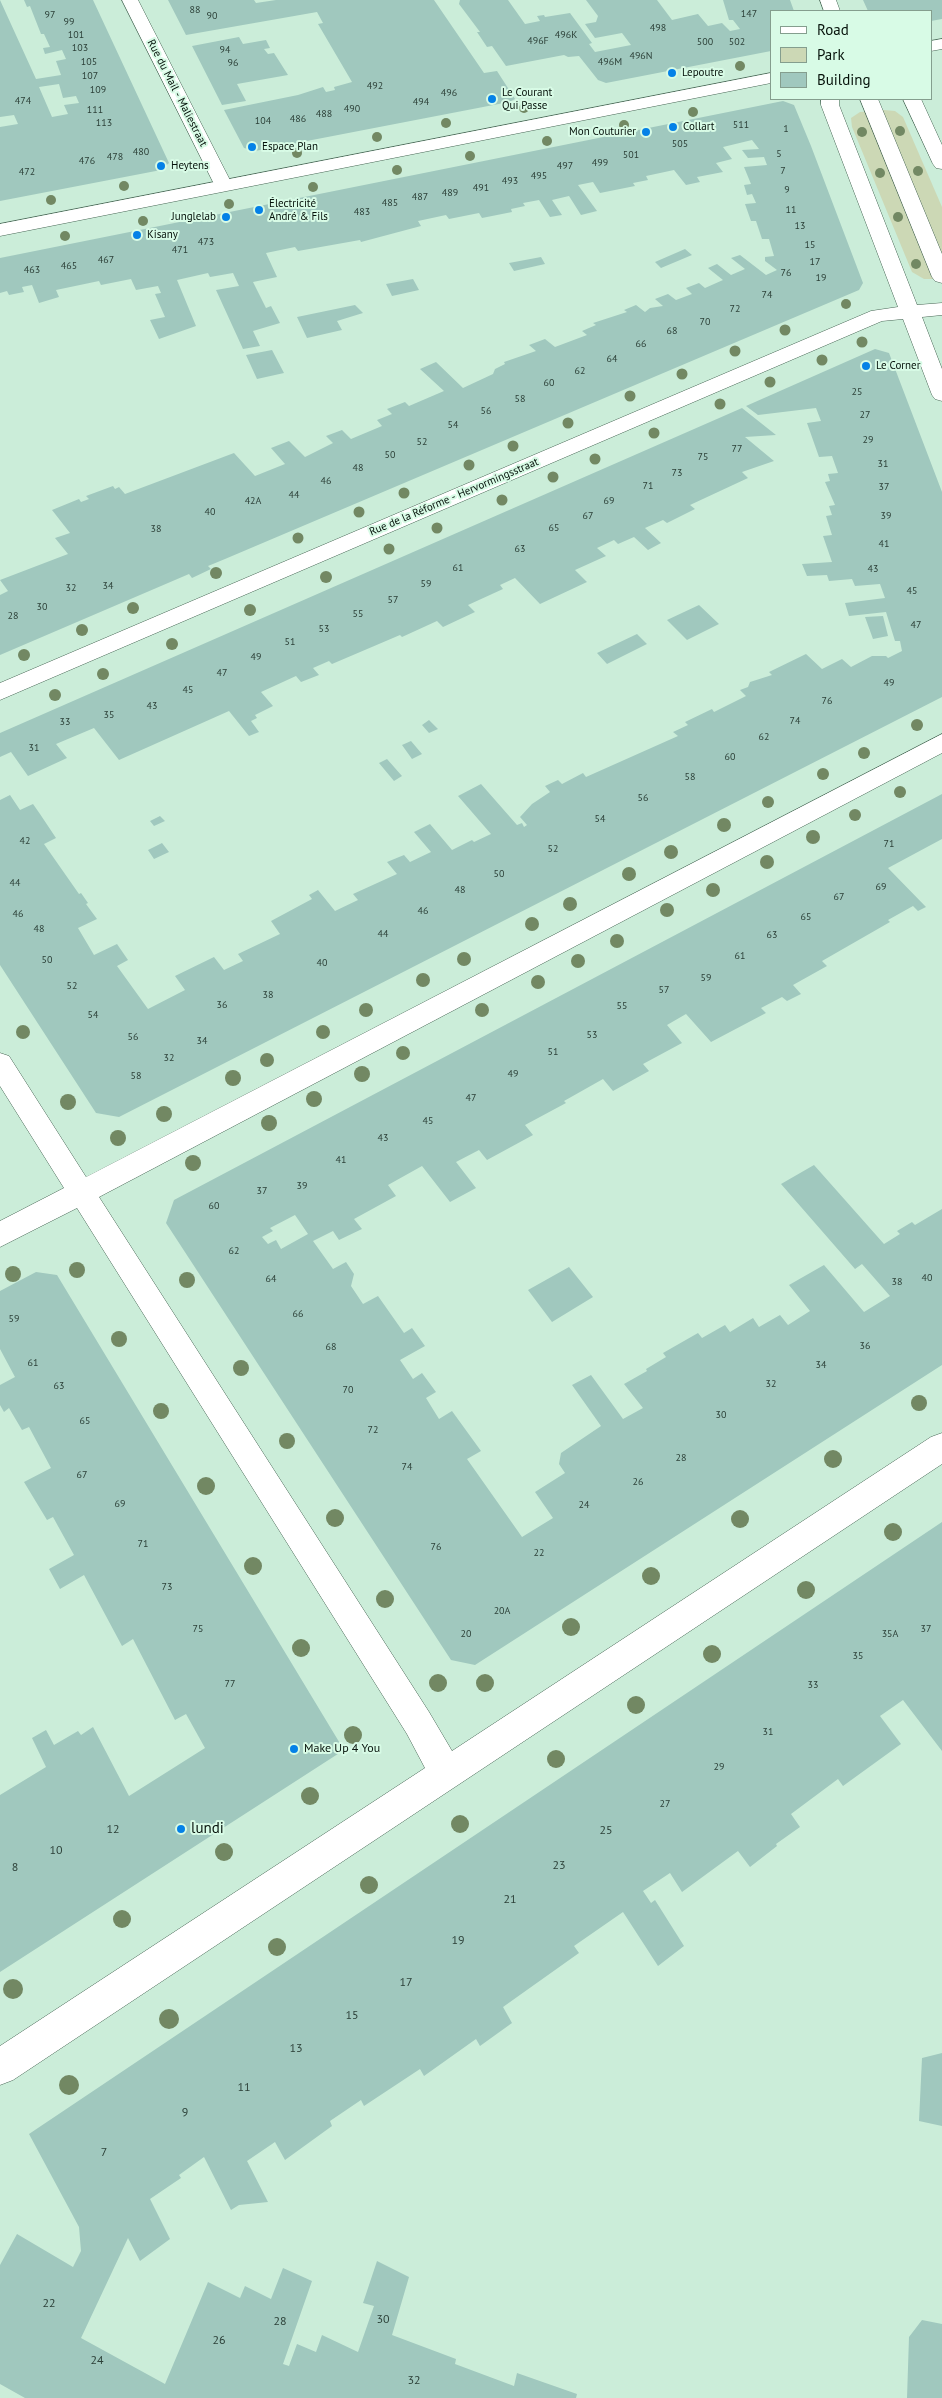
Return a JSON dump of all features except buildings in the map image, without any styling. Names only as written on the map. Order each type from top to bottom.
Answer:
[{"type":"street","name":"Rue du Mail - Maliestraat","points":[[130,0],[224,186]]},
{"type":"street","points":[[0,230],[770,78]]},
{"type":"street","points":[[830,100],[830,105],[942,395]]},
{"type":"street","points":[[869,100],[942,277]]},
{"type":"street","points":[[912,100],[942,164]]},
{"type":"street","name":"Rue de la Réforme - Hervormingsstraat","points":[[0,692],[878,315],[942,309]]},
{"type":"street","points":[[0,1236],[942,742]]},
{"type":"street","points":[[0,1064],[418,1723],[446,1773]]},
{"type":"street","points":[[0,2067],[942,1447]]},
{"type":"green space","points":[[895,111],[903,117],[942,207],[942,279],[924,279],[912,272],[852,127],[851,118],[860,112]]},
{"type":"place","name":"Lepoutre","points":[[672,73]]},
{"type":"place","name":"Le Courant Qui Passe","points":[[492,99]]},
{"type":"place","name":"Collart","points":[[673,127]]},
{"type":"place","name":"Mon Couturier","points":[[646,132]]},
{"type":"place","name":"Espace Plan","points":[[252,147]]},
{"type":"place","name":"Heytens","points":[[161,166]]},
{"type":"place","name":"Électricité André & Fils","points":[[259,210]]},
{"type":"place","name":"Junglelab","points":[[226,217]]},
{"type":"place","name":"Kisany","points":[[137,235]]},
{"type":"place","name":"Le Corner","points":[[866,366]]},
{"type":"place","name":"Make Up 4 You","points":[[294,1749]]},
{"type":"place","name":"lundi","points":[[181,1829]]}]
